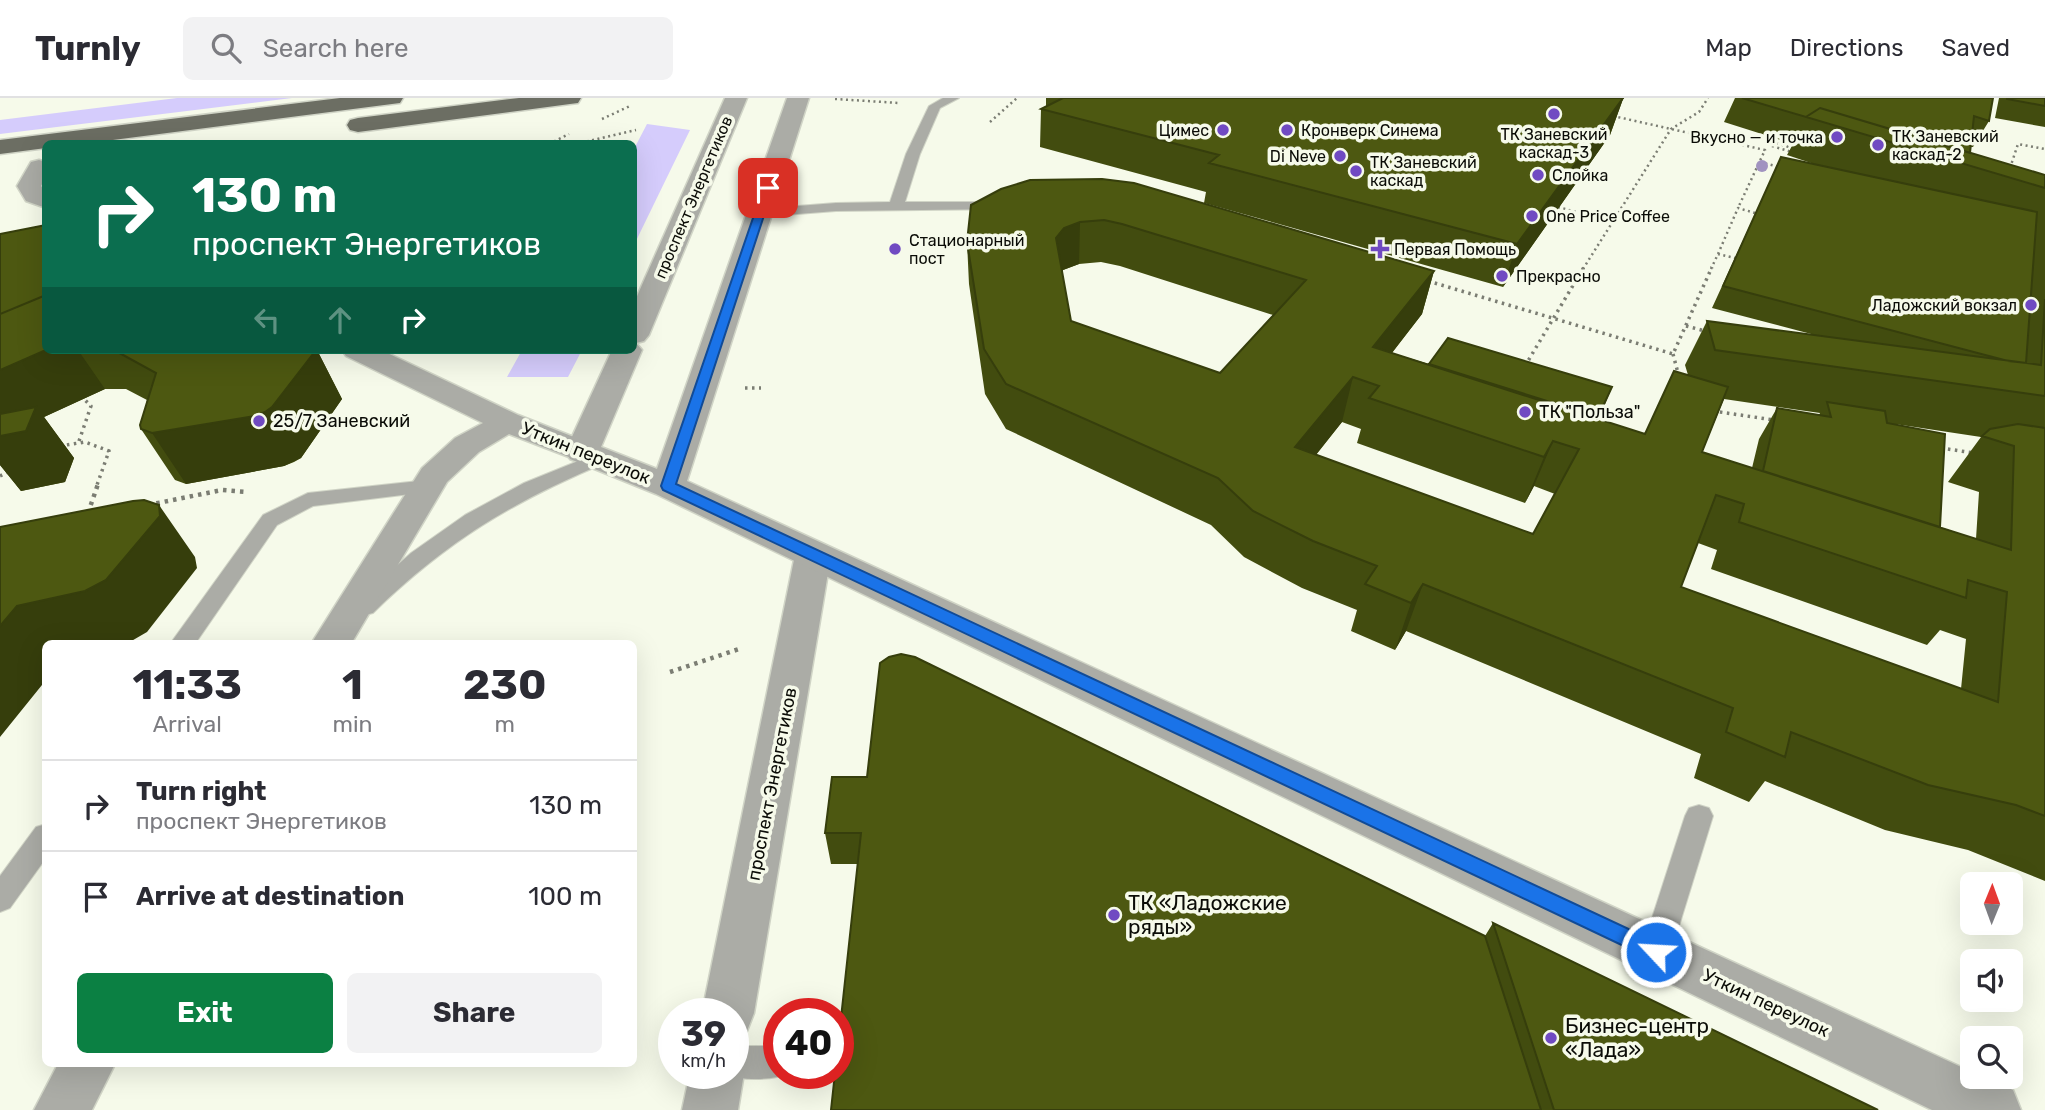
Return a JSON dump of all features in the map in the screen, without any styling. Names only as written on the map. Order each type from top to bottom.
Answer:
[{"type":"main road","points":[[54,140],[392,98]]},
{"type":"main road","points":[[341,128],[570,98]]},
{"type":"main road","points":[[0,147],[42,142]]},
{"type":"main road","points":[[13,171],[42,167]]},
{"type":"street","name":"проспект Энергетиков","points":[[637,328],[736,98]]},
{"type":"street","points":[[668,486],[798,98]]},
{"type":"street","points":[[42,167],[29,186],[35,196],[42,199]]},
{"type":"street","name":"Уткин переулок","points":[[365,354],[507,422],[668,486],[1993,1110]]},
{"type":"street","points":[[590,455],[626,354]]},
{"type":"street","points":[[333,640],[434,476],[467,445],[507,422]]},
{"type":"street","name":"проспект Энергетиков","points":[[732,998],[813,555]]},
{"type":"street","points":[[62,1110],[86,1067]]},
{"type":"street","points":[[710,1110],[714,1089]]},
{"type":"lane","points":[[896,208],[913,154],[935,106],[953,98]]},
{"type":"lane","points":[[760,213],[836,207],[1022,206]]},
{"type":"lane","points":[[333,640],[404,568],[458,527],[590,455]]},
{"type":"lane","points":[[185,640],[270,520],[308,500],[428,486]]},
{"type":"lane","points":[[1656,952],[1699,816]]},
{"type":"lane","points":[[0,899],[42,841]]},
{"type":"path","points":[[990,122],[1017,98]]},
{"type":"path","points":[[1521,374],[1552,317],[1671,130],[1699,112],[1708,98]]},
{"type":"path","points":[[828,99],[935,106]]},
{"type":"path","points":[[1609,116],[1765,150]]},
{"type":"path","points":[[593,140],[635,130]]},
{"type":"path","points":[[1680,383],[1673,354],[1765,150],[1780,140]]},
{"type":"path","points":[[1776,143],[1797,150]]},
{"type":"path","points":[[2006,179],[2018,144],[2045,149]]},
{"type":"path","points":[[1772,146],[1805,156]]},
{"type":"path","points":[[1760,162],[1786,169]]},
{"type":"path","points":[[1558,207],[1612,222]]},
{"type":"path","points":[[1738,208],[1755,213]]},
{"type":"path","points":[[1718,254],[1735,258]]},
{"type":"path","points":[[1428,281],[1673,354]]},
{"type":"path","points":[[1686,326],[1713,332]]},
{"type":"path","points":[[1678,373],[1688,375]]},
{"type":"path","points":[[741,388],[761,388]]},
{"type":"path","points":[[79,441],[91,406],[83,398]]},
{"type":"path","points":[[1712,410],[1779,421]]},
{"type":"path","points":[[50,452],[79,441],[92,441],[108,451],[87,517],[101,514]]},
{"type":"path","points":[[1938,447],[1978,454]]},
{"type":"path","points":[[0,476],[12,470]]},
{"type":"path","points":[[141,506],[222,490],[237,491]]},
{"type":"path","points":[[670,672],[742,649]]},
{"type":"shaded area","points":[[177,98],[292,98],[0,134],[0,120]]},
{"type":"shaded area","points":[[647,124],[690,130],[637,239],[637,143]]},
{"type":"shaded area","points":[[520,354],[580,354],[568,377],[507,377]]},
{"type":"building","name":"ТК Заневский каскад","points":[[1063,98],[1623,98],[1517,244],[1209,163],[1219,155],[1041,109]]},
{"type":"building","points":[[1742,98],[1993,98],[1989,121],[1974,116],[1970,153],[1820,108],[1806,117]]},
{"type":"building","points":[[2045,98],[2045,106],[2007,99]]},
{"type":"building","points":[[1820,108],[2045,175],[2045,188],[1806,117]]},
{"type":"building","points":[[1781,157],[2037,212],[2026,363],[2008,361],[1723,286]]},
{"type":"building","points":[[1102,179],[1134,183],[1434,271],[1373,347],[1645,434],[1674,371],[1728,387],[1702,452],[2011,550],[2014,446],[1982,436],[1990,429],[2018,424],[2045,428],[2045,816],[2016,805],[1928,785],[1791,732],[1785,757],[1726,732],[1733,708],[1423,584],[1411,603],[1365,584],[1377,566],[1313,541],[1253,511],[1218,478],[1006,384],[984,349],[967,242],[971,205],[1001,189],[1030,180]],"holes":[[[1104,220],[1122,224],[1306,280],[1220,373],[1071,321],[1056,238],[1064,228],[1080,222]],[[1353,377],[1379,386],[1369,398],[1544,457],[1553,441],[1579,449],[1533,534],[1295,447]],[[1716,495],[1744,504],[1739,522],[1966,598],[1968,580],[2007,592],[1998,702],[1681,587]]]},
{"type":"building","points":[[42,226],[42,297],[0,314],[0,234]]},
{"type":"building","points":[[42,297],[42,352],[0,370],[0,314]]},
{"type":"building","points":[[2045,299],[2045,396],[1715,350],[1707,321],[2041,365]]},
{"type":"building","points":[[1448,338],[1612,387],[1598,417],[1429,364]]},
{"type":"building","points":[[121,354],[313,354],[272,407],[265,412],[255,416],[152,433],[141,429],[140,425],[156,373]]},
{"type":"building","points":[[1827,402],[1885,411],[1887,423],[1945,434],[1940,527],[1763,471],[1777,408],[1831,417]]},
{"type":"building","points":[[36,407],[26,431],[0,436],[0,414]]},
{"type":"building","points":[[144,500],[159,505],[160,516],[106,580],[85,591],[17,606],[0,626],[0,527]]},
{"type":"building","name":"ТК «Ладожские ряды»","points":[[901,654],[915,657],[1485,936],[1541,1110],[831,1110],[833,1089],[854,1089],[854,998],[843,998],[861,833],[825,833],[832,777],[867,777],[880,663]]},
{"type":"building","points":[[1493,923],[1878,1110],[1554,1110]]},
{"type":"place","name":"ТК Заневский каскад-3","points":[[1554,114]]},
{"type":"place","name":"Цимес","points":[[1223,130]]},
{"type":"place","name":"Кронверк Синема","points":[[1287,130]]},
{"type":"place","name":"Вкусно — и точка","points":[[1837,137]]},
{"type":"place","name":"ТК Заневский каскад-2","points":[[1878,145]]},
{"type":"place","name":"Di Neve","points":[[1340,156]]},
{"type":"place","name":"ТК Заневский каскад","points":[[1356,171]]},
{"type":"place","name":"Слойка","points":[[1538,175]]},
{"type":"place","name":"One Price Coffee","points":[[1532,216]]},
{"type":"place","name":"Стационарный пост","points":[[895,249]]},
{"type":"place","name":"Первая Помощь","points":[[1380,249]]},
{"type":"place","name":"Прекрасно","points":[[1502,276]]},
{"type":"place","name":"Ладожский вокзал","points":[[2031,305]]},
{"type":"place","name":"ТК \"Польза\"","points":[[1525,412]]},
{"type":"place","name":"25/7 Заневский","points":[[259,421]]},
{"type":"place","name":"ТК «Ладожские ряды»","points":[[1114,915]]},
{"type":"place","name":"Бизнес-центр «Лада»","points":[[1551,1038]]},
{"type":"route","points":[[768,188],[668,486],[1656,952]]}]
